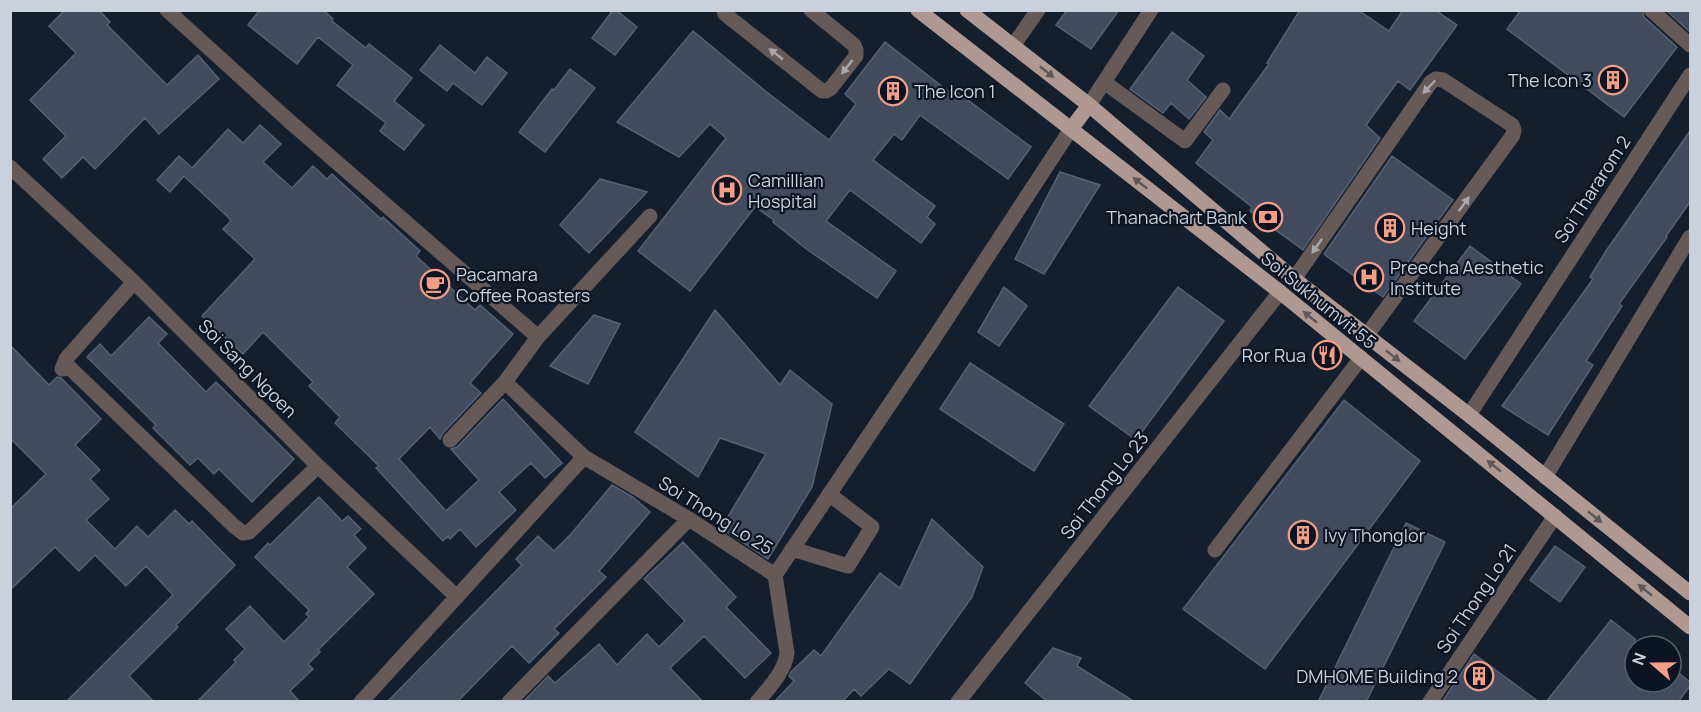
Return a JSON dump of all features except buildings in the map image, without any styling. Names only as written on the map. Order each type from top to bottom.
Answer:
[{"type":"main road","name":"Soi Sukhumvit 55","points":[[918,10],[1280,292],[1690,627]]},
{"type":"main road","name":"Soi Sukhumvit 55","points":[[967,10],[1089,105],[1294,279],[1690,593]]},
{"type":"main road","points":[[1071,129],[1089,105]]},
{"type":"main road","points":[[1280,292],[1294,279]]},
{"type":"main road","points":[[1454,434],[1468,415]]},
{"type":"main road","points":[[1555,516],[1568,496]]},
{"type":"street","points":[[167,10],[297,127],[538,337]]},
{"type":"street","points":[[724,10],[725,14],[813,84],[826,91],[831,88],[856,56],[856,50],[854,45],[812,11]]},
{"type":"street","points":[[1013,46],[1038,10]]},
{"type":"street","points":[[1089,105],[1151,10]]},
{"type":"street","points":[[1651,10],[1690,45]]},
{"type":"street","name":"Soi Thararom 2","points":[[1468,415],[1690,75]]},
{"type":"street","points":[[1294,279],[1431,82],[1443,80],[1512,125],[1514,135],[1367,335]]},
{"type":"street","points":[[1104,82],[1185,141],[1223,90]]},
{"type":"street","name":"Soi Thong Lo 25","points":[[506,382],[584,457],[689,519],[775,575],[1071,129]]},
{"type":"street","name":"Soi Sang Ngoen","points":[[10,167],[134,282],[318,466],[458,597]]},
{"type":"street","points":[[450,441],[506,382],[538,337],[650,216]]},
{"type":"street","points":[[1545,477],[1690,237]]},
{"type":"street","points":[[134,282],[66,359],[62,369],[70,368],[243,533],[249,532],[318,466]]},
{"type":"street","name":"Soi Thong Lo 23","points":[[958,702],[1280,292]]},
{"type":"street","points":[[1215,550],[1361,358]]},
{"type":"street","points":[[361,702],[584,457]]},
{"type":"street","points":[[792,549],[848,566],[872,527],[829,494]]},
{"type":"street","name":"Soi Thong Lo 21","points":[[1430,702],[1555,516]]},
{"type":"street","points":[[509,702],[689,519]]},
{"type":"street","points":[[757,702],[786,662],[787,653],[775,575]]},
{"type":"place","name":"The Icon 3","points":[[1613,80]]},
{"type":"place","name":"The Icon 1","points":[[893,91]]},
{"type":"place","name":"Camillian Hospital","points":[[727,190]]},
{"type":"place","name":"Thanachart Bank","points":[[1268,217]]},
{"type":"place","name":"Height","points":[[1390,228]]},
{"type":"place","name":"Preecha Aesthetic Institute","points":[[1369,277]]},
{"type":"place","name":"Pacamara Coffee Roasters","points":[[435,284]]},
{"type":"place","name":"Ror Rua","points":[[1327,355]]},
{"type":"place","name":"Ivy Thonglor","points":[[1303,535]]},
{"type":"place","name":"DMHOME Building 2","points":[[1479,676]]}]
